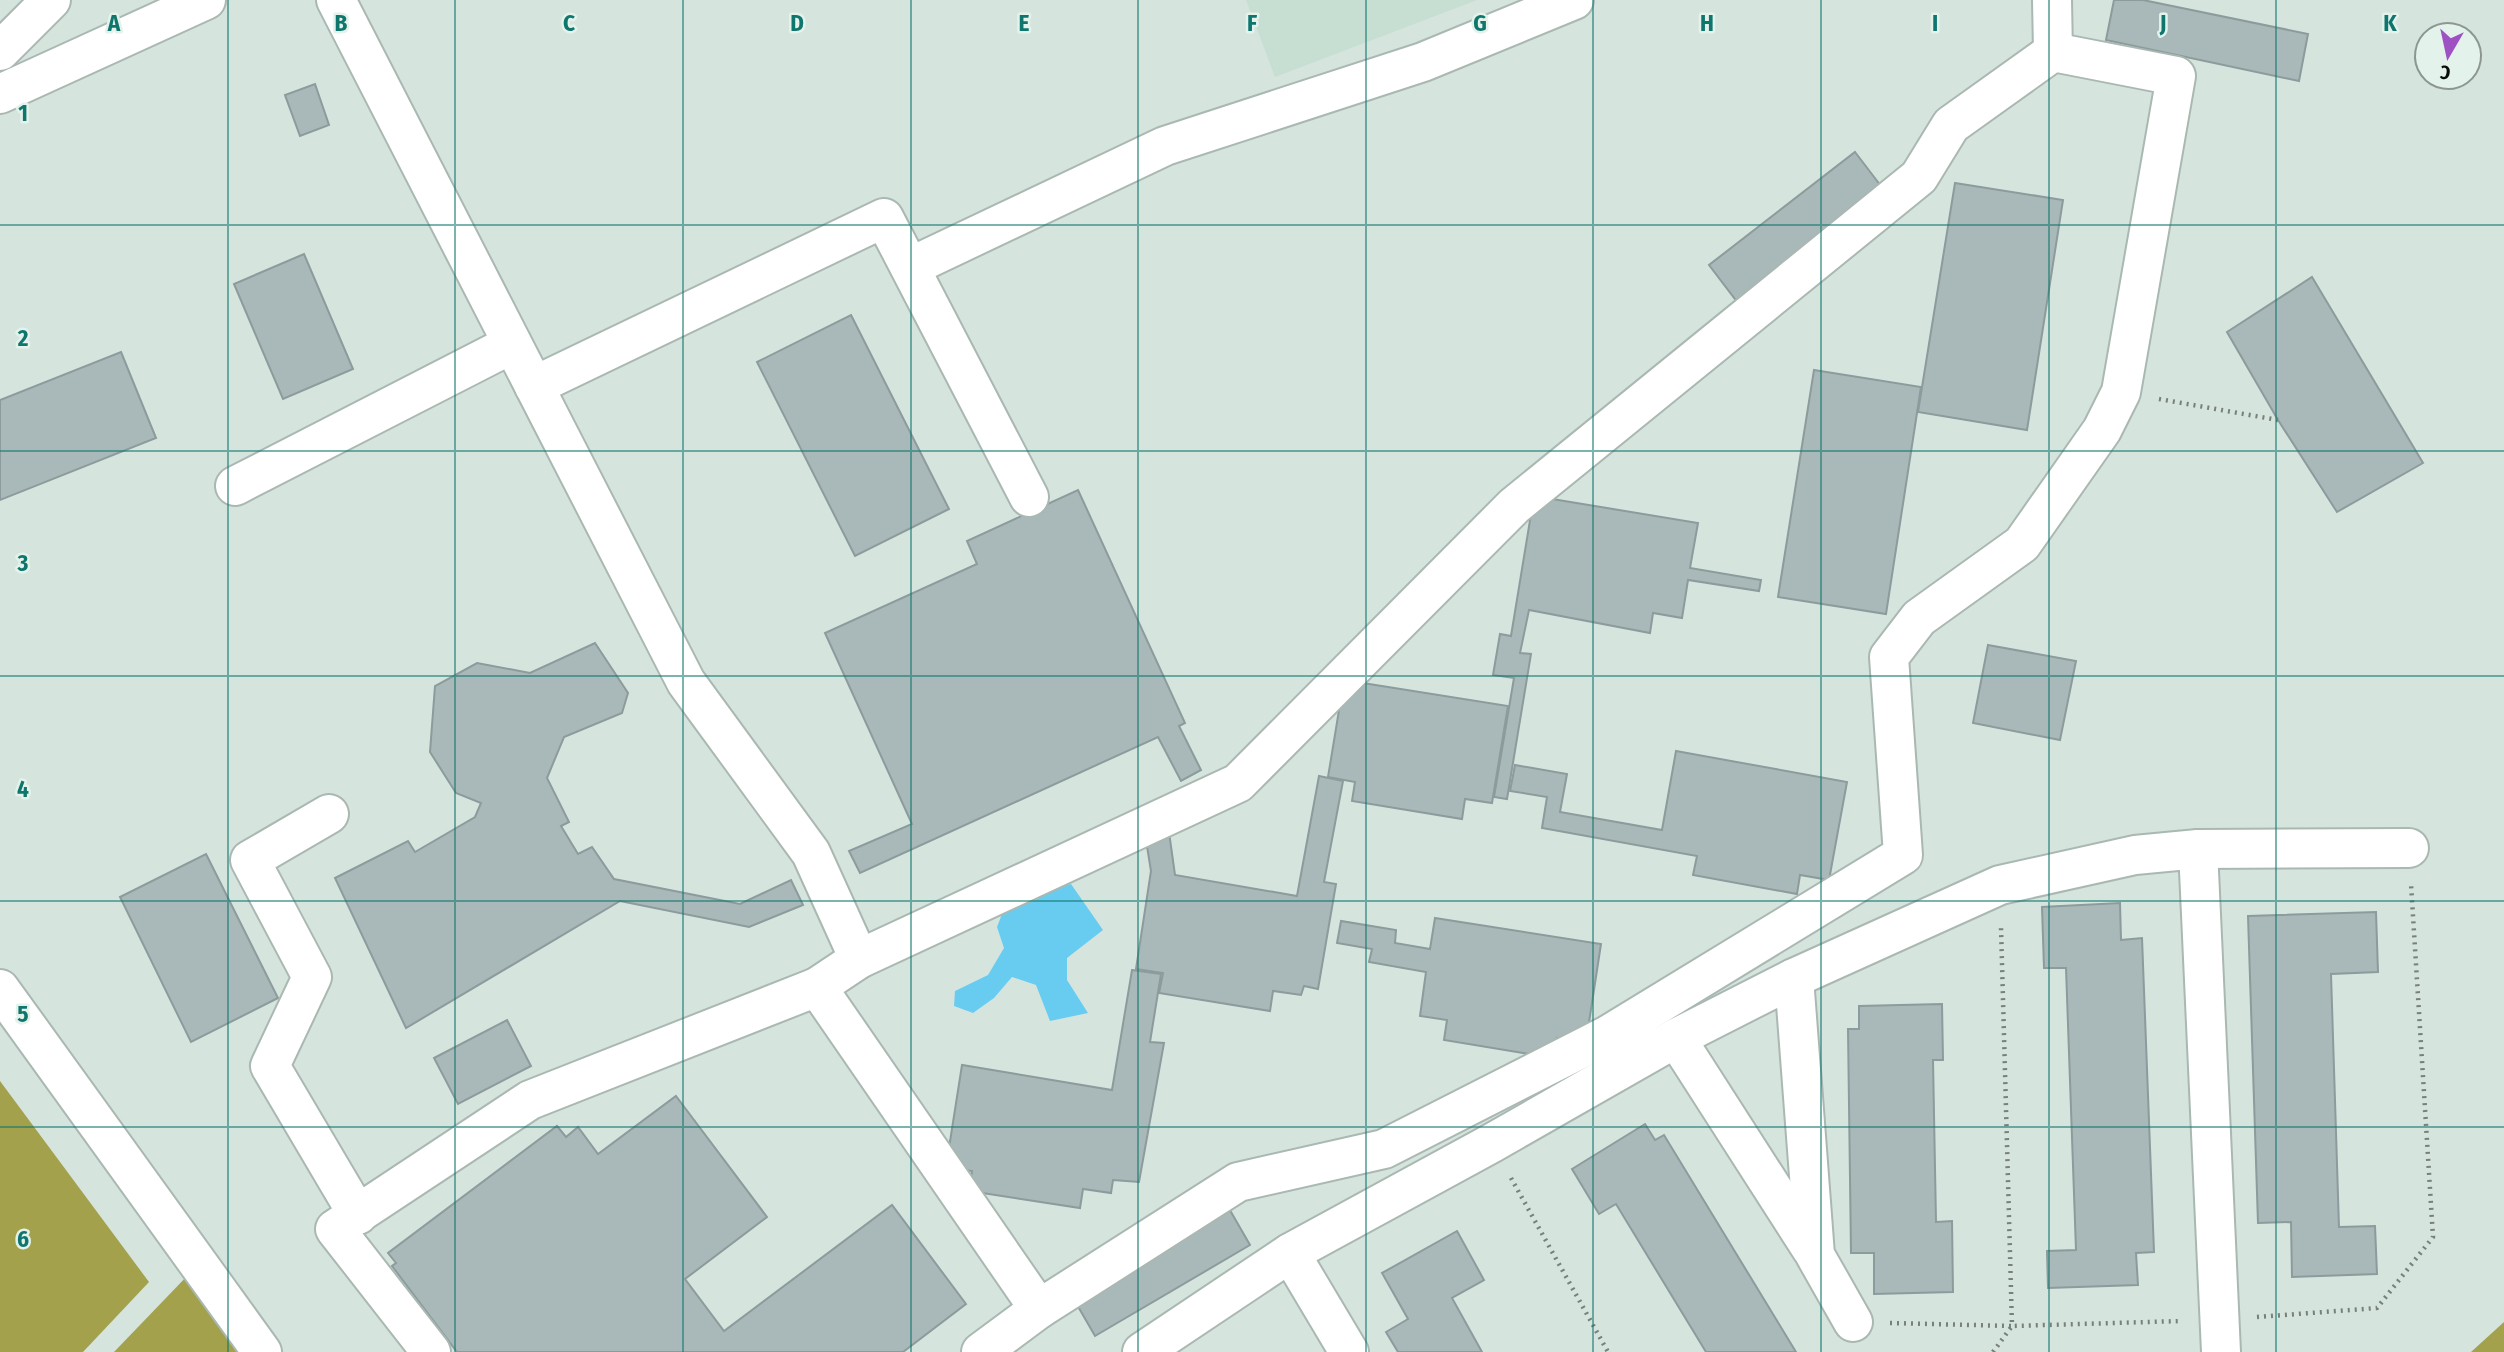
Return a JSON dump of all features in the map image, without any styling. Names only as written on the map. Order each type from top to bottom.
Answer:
[{"type":"street","points":[[0,51],[51,0]]},
{"type":"street","points":[[0,94],[206,0]]},
{"type":"street","points":[[336,0],[686,682],[811,853],[859,959]]},
{"type":"street","points":[[910,267],[1165,146],[1423,62],[1574,0]]},
{"type":"street","points":[[2052,0],[2053,52]]},
{"type":"street","points":[[431,1352],[335,1229],[530,1100],[817,987],[859,959],[1238,783],[1514,506],[1919,177],[1951,125],[2053,52],[2176,76],[2121,392],[2102,430],[2022,544],[1919,618],[1889,657],[1903,855],[1608,1035],[1384,1149],[1238,1182],[1039,1309],[981,1352]]},
{"type":"street","points":[[534,386],[884,218],[1029,497]]},
{"type":"street","points":[[235,486],[512,344]]},
{"type":"street","points":[[329,814],[250,860],[312,977],[270,1066],[358,1215]]},
{"type":"street","points":[[1142,1352],[1290,1254],[1676,1038],[1794,978],[2000,885],[2135,855],[2198,849],[2409,848]]},
{"type":"street","points":[[2198,849],[2221,1336]]},
{"type":"street","points":[[1794,978],[1815,1255]]},
{"type":"street","points":[[817,987],[1039,1309]]},
{"type":"street","points":[[0,989],[262,1352]]},
{"type":"street","points":[[1676,1038],[1815,1255],[1853,1322]]},
{"type":"street","points":[[1290,1254],[1349,1352]]},
{"type":"path","points":[[2121,392],[2278,420]]},
{"type":"path","points":[[1853,1322],[2221,1336],[2377,1308],[2433,1237],[2409,848]]},
{"type":"path","points":[[1993,1352],[2011,1326],[2000,885]]},
{"type":"path","points":[[1492,1143],[1608,1352]]},
{"type":"shaded area","points":[[1246,0],[1477,0],[1275,77]]},
{"type":"shaded area","points":[[0,1081],[149,1282],[83,1352],[0,1352]]},
{"type":"shaded area","points":[[190,1273],[248,1352],[114,1352]]},
{"type":"shaded area","points":[[2504,1322],[2504,1352],[2471,1352]]},
{"type":"water","points":[[1071,884],[1103,930],[1067,958],[1067,980],[1088,1013],[1050,1021],[1036,985],[1012,977],[994,998],[973,1013],[954,1006],[955,991],[988,975],[1004,948],[997,927],[1002,914],[1023,894]]},
{"type":"building","points":[[2114,0],[2143,0],[2308,34],[2299,81],[2106,40]]},
{"type":"building","points":[[315,84],[329,125],[300,136],[285,95]]},
{"type":"building","points":[[1855,152],[1884,190],[1738,303],[1709,265]]},
{"type":"building","points":[[1955,183],[2063,200],[2027,430],[1918,412]]},
{"type":"building","points":[[304,254],[353,369],[283,399],[234,284]]},
{"type":"building","points":[[2312,277],[2423,463],[2337,512],[2278,420],[2227,332]]},
{"type":"building","points":[[851,315],[949,509],[855,556],[757,362]]},
{"type":"building","points":[[121,352],[156,438],[0,500],[0,400]]},
{"type":"building","points":[[1814,370],[1921,387],[1886,614],[1778,597]]},
{"type":"building","points":[[1078,490],[1185,723],[1179,726],[1201,770],[1181,781],[1158,737],[860,873],[849,851],[912,824],[825,633],[977,564],[967,541]]},
{"type":"building","points":[[1534,496],[1698,523],[1690,568],[1761,580],[1759,591],[1688,580],[1682,618],[1653,613],[1650,633],[1529,610],[1520,653],[1531,654],[1507,799],[1494,797],[1514,678],[1493,675],[1500,634],[1511,636]]},
{"type":"building","points":[[595,643],[628,693],[622,713],[564,737],[547,778],[569,822],[561,826],[578,854],[592,847],[614,879],[740,904],[791,880],[803,905],[749,927],[620,901],[406,1028],[335,878],[408,841],[415,852],[475,817],[481,803],[456,793],[430,752],[435,686],[477,663],[530,673]]},
{"type":"building","points":[[1988,645],[2076,661],[2060,740],[1973,723]]},
{"type":"building","points":[[1344,680],[1508,706],[1492,803],[1465,799],[1462,819],[1352,801],[1355,782],[1328,777]]},
{"type":"building","points":[[1676,751],[1847,782],[1829,880],[1800,875],[1797,894],[1693,875],[1697,856],[1542,828],[1547,797],[1510,791],[1515,765],[1567,774],[1560,812],[1662,830]]},
{"type":"building","points":[[1319,776],[1343,781],[1324,882],[1336,884],[1318,989],[1304,986],[1301,995],[1273,991],[1270,1011],[1159,993],[1163,973],[1136,969],[1151,871],[1145,834],[1168,825],[1175,875],[1297,896]]},
{"type":"building","points":[[206,854],[278,998],[191,1042],[120,897]]},
{"type":"building","points":[[2120,903],[2121,940],[2142,938],[2154,1252],[2136,1253],[2138,1285],[2048,1288],[2047,1251],[2076,1250],[2066,968],[2044,968],[2042,907]]},
{"type":"building","points":[[2376,912],[2378,972],[2331,974],[2339,1227],[2375,1226],[2377,1274],[2292,1277],[2291,1222],[2258,1223],[2248,916]]},
{"type":"building","points":[[1435,918],[1601,944],[1586,1042],[1557,1038],[1554,1058],[1444,1040],[1447,1020],[1420,1016],[1426,972],[1369,962],[1372,949],[1337,943],[1341,921],[1396,930],[1395,943],[1430,949]]},
{"type":"building","points":[[1132,970],[1161,974],[1150,1042],[1164,1043],[1139,1182],[1113,1180],[1111,1193],[1083,1189],[1080,1208],[969,1191],[972,1171],[946,1167],[962,1065],[1112,1090]]},
{"type":"building","points":[[1942,1004],[1943,1060],[1933,1060],[1936,1222],[1952,1221],[1953,1292],[1874,1294],[1874,1253],[1851,1253],[1848,1029],[1859,1029],[1859,1006]]},
{"type":"building","points":[[507,1020],[531,1066],[458,1104],[434,1058]]},
{"type":"building","points":[[676,1096],[767,1217],[685,1279],[724,1331],[892,1205],[966,1304],[903,1352],[457,1352],[392,1266],[396,1263],[388,1253],[557,1126],[566,1137],[578,1127],[598,1154]]},
{"type":"building","points":[[1645,1124],[1655,1140],[1664,1135],[1796,1352],[1706,1352],[1616,1204],[1599,1214],[1572,1169]]},
{"type":"building","points":[[1227,1205],[1250,1245],[1095,1336],[1072,1296]]},
{"type":"building","points":[[1457,1231],[1484,1280],[1452,1298],[1482,1352],[1398,1352],[1386,1332],[1408,1319],[1382,1273]]}]
